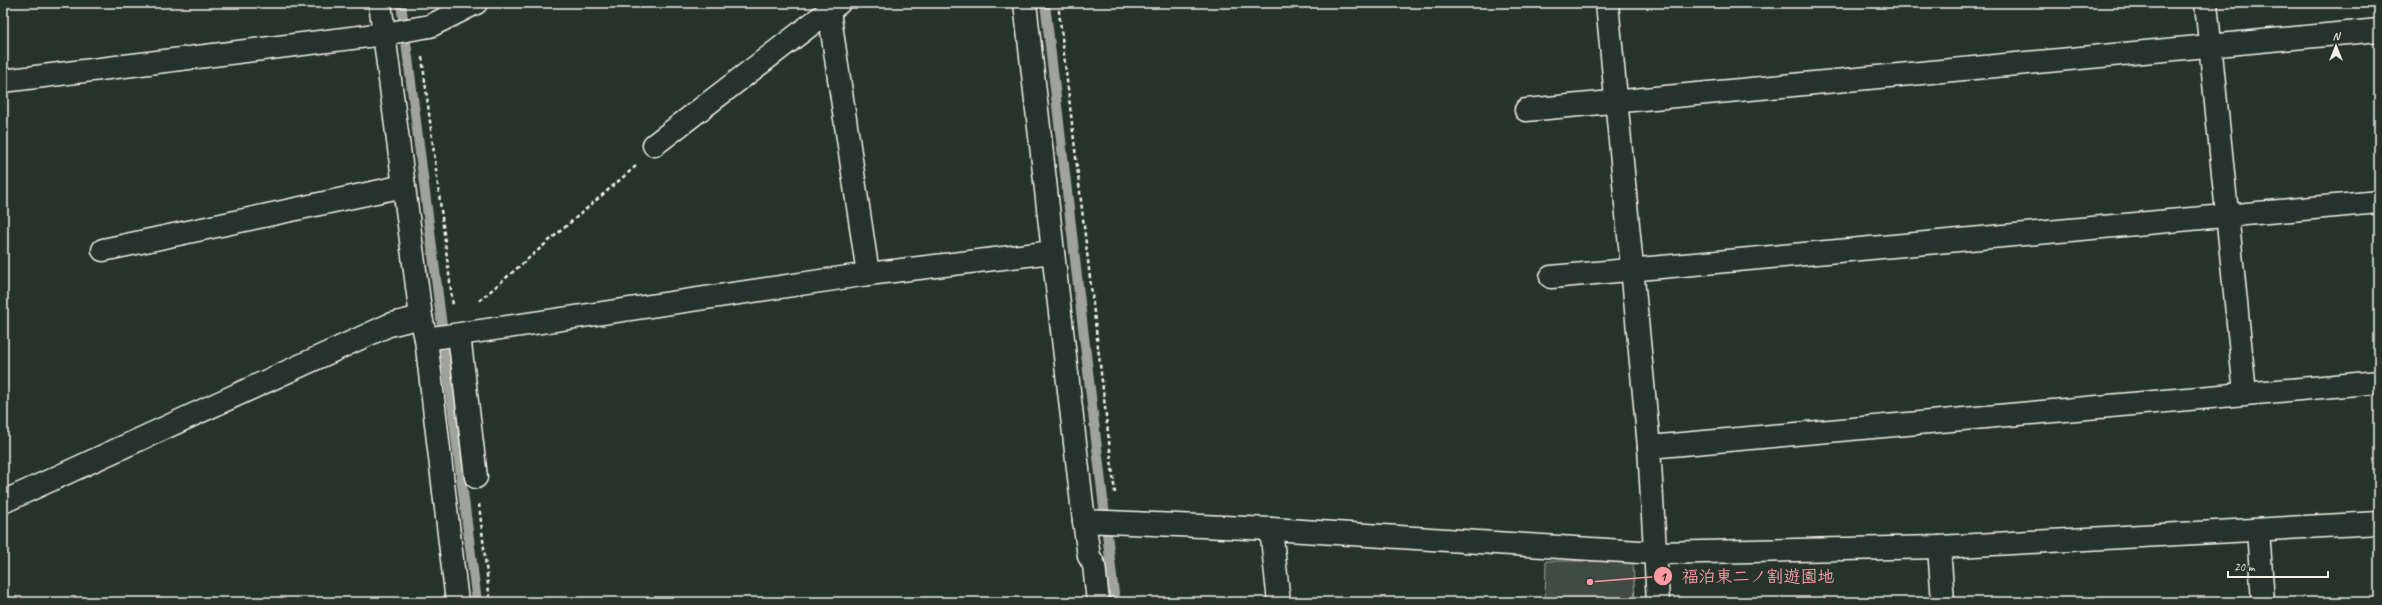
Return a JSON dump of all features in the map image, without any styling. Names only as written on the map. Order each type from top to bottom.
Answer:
[{"type":"street","points":[[380,3],[403,30],[404,186],[421,317],[444,337],[476,477]]},
{"type":"street","points":[[3,81],[430,26],[476,3]]},
{"type":"street","points":[[1025,3],[1052,252],[1103,521],[1089,556],[1094,565],[1098,602]]},
{"type":"street","points":[[1607,3],[1649,447],[1658,602]]},
{"type":"street","points":[[2206,3],[2245,393]]},
{"type":"street","points":[[834,7],[868,274]]},
{"type":"street","points":[[654,145],[834,7]]},
{"type":"street","points":[[1526,110],[2379,30]]},
{"type":"street","points":[[103,250],[404,186]]},
{"type":"street","points":[[1551,277],[2379,202]]},
{"type":"street","points":[[444,337],[868,274],[1052,252]]},
{"type":"street","points":[[3,502],[389,325],[421,317]]},
{"type":"street","points":[[444,337],[457,602]]},
{"type":"street","points":[[1649,447],[2379,382]]},
{"type":"street","points":[[1103,521],[1271,529],[1656,553],[1939,547],[2379,523]]},
{"type":"street","points":[[1271,529],[1278,602]]},
{"type":"street","points":[[2258,530],[2263,602]]},
{"type":"street","points":[[1939,547],[1943,602]]},
{"type":"path","points":[[1058,3],[1103,521]]},
{"type":"path","points":[[403,30],[452,306],[460,306],[444,337]]},
{"type":"path","points":[[478,302],[642,161],[654,145]]},
{"type":"path","points":[[476,477],[490,602]]},
{"type":"shaded area","points":[[1546,561],[1633,561],[1635,602],[1545,602]]},
{"type":"waterway","points":[[401,3],[477,602]]},
{"type":"waterway","points":[[1045,3],[1115,602]]},
{"type":"place","name":"福泊東二ノ割遊園地","points":[[1590,582]]}]
